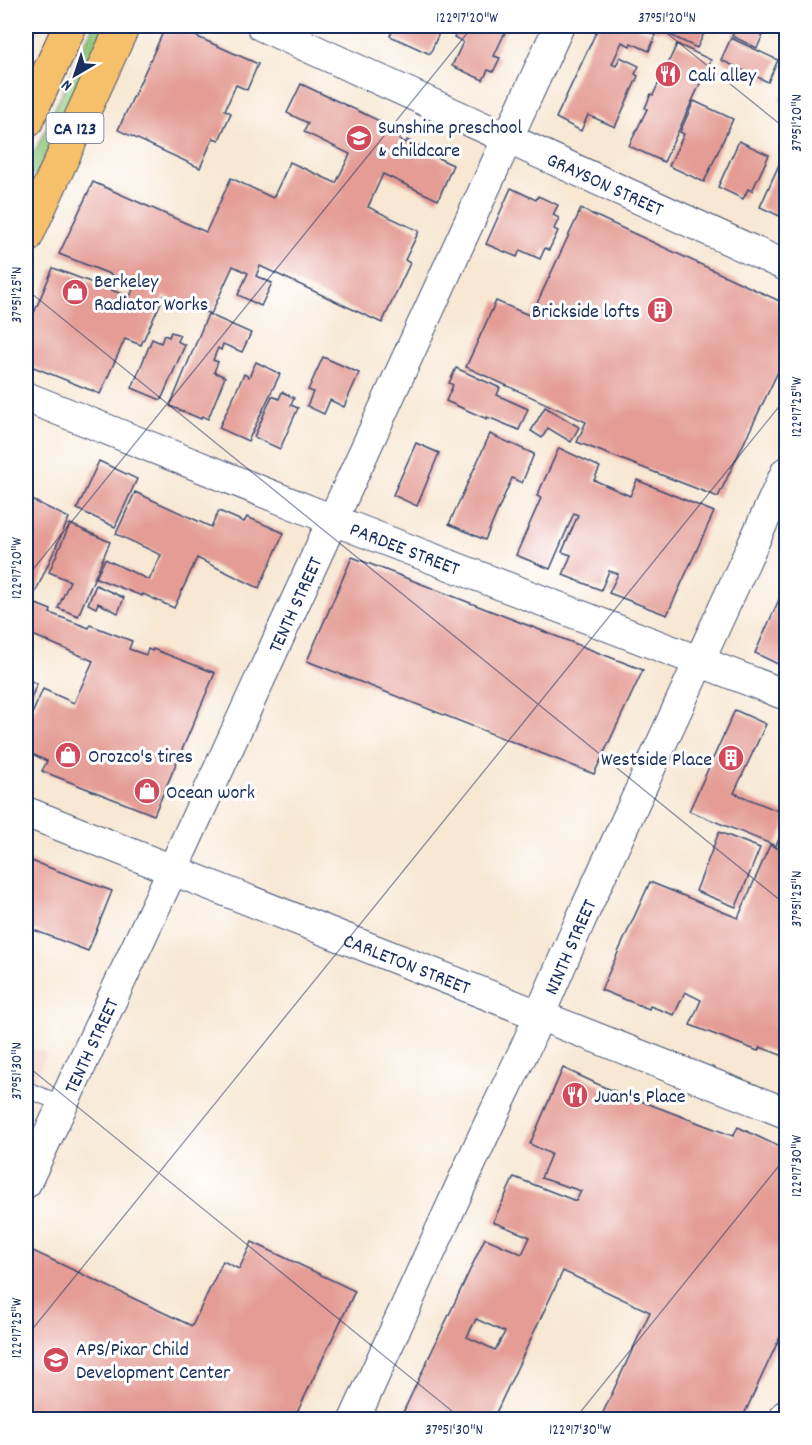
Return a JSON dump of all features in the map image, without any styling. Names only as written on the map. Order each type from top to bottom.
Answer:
[{"type":"main road","name":"CA 123","points":[[26,122],[70,26]]},
{"type":"main road","name":"CA 123","points":[[27,232],[123,26]]},
{"type":"street","name":"GRAYSON STREET","points":[[262,26],[786,266]]},
{"type":"street","name":"TENTH STREET","points":[[26,1183],[172,871],[559,26]]},
{"type":"street","name":"PARDEE STREET","points":[[26,397],[333,520],[786,695]]},
{"type":"street","name":"NINTH STREET","points":[[354,1419],[786,472]]},
{"type":"street","name":"CARLETON STREET","points":[[26,812],[786,1113]]},
{"type":"street","points":[[784,1419],[786,1415]]},
{"type":"lane","points":[[26,1089],[62,1104]]},
{"type":"shaded area","points":[[26,26],[40,26],[28,52],[26,50]]},
{"type":"shaded area","points":[[26,1044],[46,1054],[26,1099]]},
{"type":"green space","points":[[93,26],[109,26],[39,177],[26,171]]},
{"type":"building","points":[[166,26],[173,26],[258,64],[247,90],[236,85],[225,110],[231,113],[219,140],[213,138],[200,168],[118,130]]},
{"type":"building","points":[[395,26],[442,26],[430,54],[390,36]]},
{"type":"building","points":[[459,26],[514,26],[512,31],[507,28],[494,56],[500,58],[493,72],[488,70],[483,80],[452,66],[463,42],[454,37]]},
{"type":"building","points":[[599,26],[635,26],[656,35],[649,51],[631,43],[630,46],[622,42],[612,64],[616,66],[620,57],[639,66],[635,74],[638,76],[615,127],[588,115],[581,131],[556,118]]},
{"type":"building","points":[[642,26],[707,27],[697,48],[660,30],[659,33]]},
{"type":"building","points":[[737,26],[767,26],[757,48],[732,36]]},
{"type":"building","points":[[731,38],[778,60],[768,82],[721,60]]},
{"type":"building","points":[[677,44],[711,60],[664,162],[629,146],[647,109],[645,108],[651,94],[653,95]]},
{"type":"building","points":[[301,84],[403,132],[399,140],[406,143],[407,140],[419,146],[418,149],[453,165],[438,200],[383,174],[368,207],[419,231],[405,260],[410,263],[382,323],[260,266],[256,276],[272,283],[261,306],[238,295],[248,273],[233,266],[211,314],[164,296],[141,345],[125,339],[100,394],[26,364],[26,332],[53,268],[130,297],[135,284],[59,254],[93,182],[206,232],[231,178],[273,198],[290,162],[336,183],[350,154],[304,132],[308,123],[287,113]]},
{"type":"building","points":[[783,93],[786,95],[786,104],[779,101]]},
{"type":"building","points":[[694,101],[733,119],[704,182],[669,166],[684,134],[680,132]]},
{"type":"building","points":[[739,141],[769,155],[752,191],[748,189],[743,199],[718,187]]},
{"type":"building","points":[[786,149],[786,219],[760,207]]},
{"type":"building","points":[[511,188],[536,200],[538,196],[558,205],[553,215],[559,218],[554,229],[558,231],[549,250],[545,248],[540,259],[520,250],[517,257],[486,244]]},
{"type":"building","points":[[581,209],[786,304],[786,355],[718,497],[577,442],[586,422],[466,367],[496,301],[531,316]]},
{"type":"building","points":[[208,314],[251,333],[242,352],[223,344],[221,350],[218,348],[213,360],[218,362],[214,372],[225,377],[208,419],[202,416],[201,419],[170,406]]},
{"type":"building","points":[[171,332],[180,335],[177,341],[185,345],[161,400],[132,388],[152,339],[161,343],[164,335],[169,337]]},
{"type":"building","points":[[323,357],[359,373],[344,407],[330,400],[324,414],[307,406],[313,392],[308,390]]},
{"type":"building","points":[[256,362],[280,374],[248,441],[219,428],[244,374],[249,377]]},
{"type":"building","points":[[456,368],[500,388],[497,395],[528,409],[519,430],[446,401],[453,385],[449,383]]},
{"type":"building","points":[[282,392],[294,398],[291,405],[298,408],[280,449],[254,437],[272,396],[279,399]]},
{"type":"building","points":[[545,407],[579,427],[571,442],[548,428],[542,438],[531,431]]},
{"type":"building","points":[[490,434],[534,454],[522,483],[512,478],[485,540],[449,524]]},
{"type":"building","points":[[416,443],[439,453],[417,506],[393,495]]},
{"type":"building","points":[[559,448],[600,467],[594,480],[630,496],[637,480],[714,512],[667,615],[609,593],[618,574],[609,571],[601,590],[563,575],[571,555],[562,552],[578,515],[574,513],[550,569],[516,555],[541,498],[537,496]]},
{"type":"building","points":[[99,461],[137,479],[115,527],[77,509]]},
{"type":"building","points":[[135,492],[211,527],[219,511],[244,522],[247,517],[284,533],[259,588],[197,558],[174,608],[143,594],[142,596],[96,578],[105,559],[149,580],[161,555],[116,534]]},
{"type":"building","points":[[32,500],[69,518],[31,602],[51,610],[50,613],[132,641],[129,649],[146,655],[148,649],[152,651],[153,649],[215,673],[154,815],[42,771],[47,761],[26,751],[26,728],[43,689],[74,703],[93,661],[26,632],[26,508]]},
{"type":"building","points":[[70,524],[110,542],[78,616],[58,608],[70,581],[49,572]]},
{"type":"building","points":[[352,557],[643,670],[594,774],[307,661]]},
{"type":"building","points":[[786,584],[786,668],[755,653]]},
{"type":"building","points":[[96,585],[124,598],[118,613],[98,603],[96,608],[88,604]]},
{"type":"building","points":[[26,678],[37,684],[26,710]]},
{"type":"building","name":"Westside Place","points":[[735,710],[766,724],[734,793],[786,814],[786,823],[776,846],[689,811]]},
{"type":"building","points":[[719,832],[760,848],[736,907],[696,891]]},
{"type":"building","points":[[770,845],[786,852],[786,1057],[760,1047],[758,1051],[690,1025],[701,1000],[685,992],[674,1015],[650,1006],[649,1009],[601,990],[650,882],[738,918]]},
{"type":"building","points":[[26,859],[112,891],[88,951],[26,927]]},
{"type":"building","points":[[563,1068],[604,1087],[733,1136],[738,1127],[786,1150],[786,1324],[742,1419],[600,1419],[650,1312],[563,1271],[493,1419],[400,1419],[485,1238],[522,1254],[530,1237],[493,1222],[514,1177],[576,1201],[581,1191],[541,1178],[551,1154],[530,1144]],"holes":[[[476,1319],[505,1332],[495,1350],[467,1337]]]},
{"type":"building","points":[[252,1242],[355,1291],[294,1419],[26,1418],[26,1261],[31,1250],[192,1326],[223,1261],[239,1269]]},
{"type":"place","name":"Cali alley","points":[[668,74]]},
{"type":"place","name":"Sunshine preschool & childcare","points":[[359,138]]},
{"type":"place","name":"Berkeley Radiator Works","points":[[75,292]]},
{"type":"place","name":"Brickside lofts","points":[[660,310]]},
{"type":"place","name":"Orozco's tires","points":[[68,755]]},
{"type":"place","name":"Westside Place","points":[[731,758]]},
{"type":"place","name":"Ocean work","points":[[147,791]]},
{"type":"place","name":"Juan's Place","points":[[575,1095]]},
{"type":"place","name":"APS/Pixar Child Development Center","points":[[56,1360]]}]
